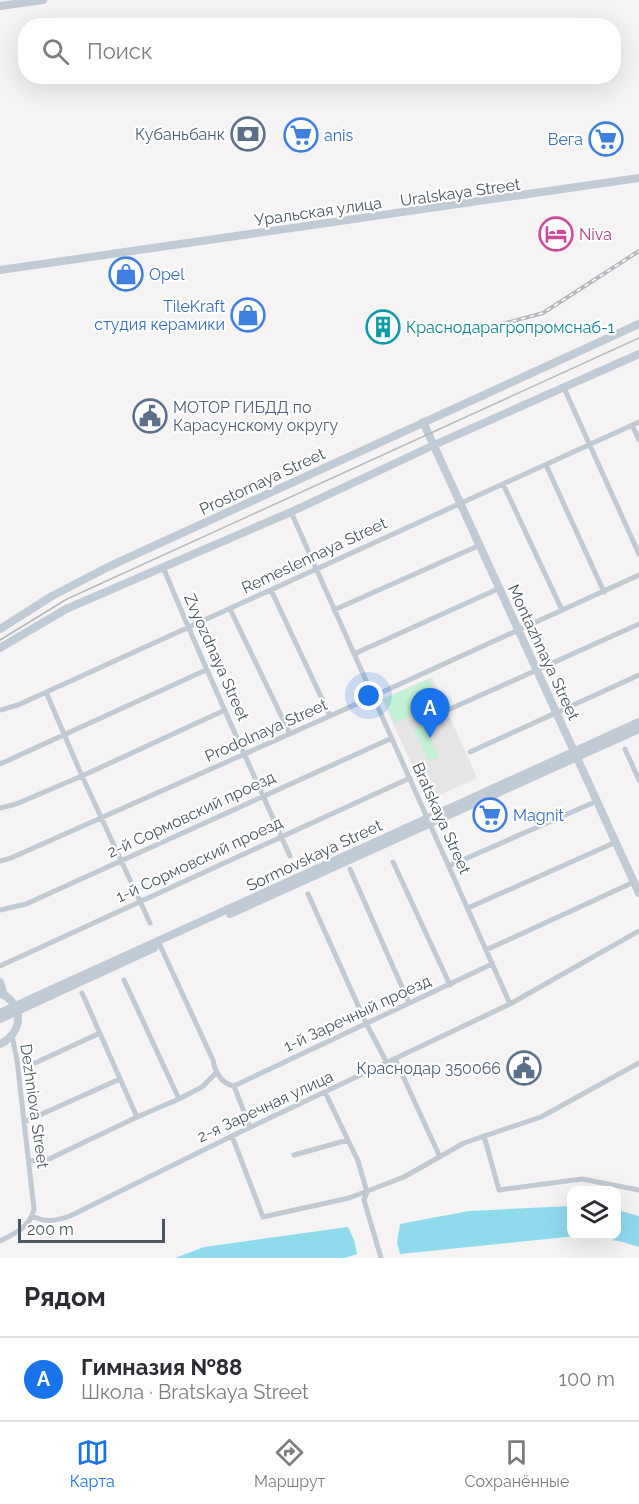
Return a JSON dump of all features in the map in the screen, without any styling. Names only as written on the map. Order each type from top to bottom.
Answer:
[{"type":"street","points":[[0,6],[43,0]]},
{"type":"street","name":"Uralskaya Street","points":[[0,270],[639,179]]},
{"type":"street","name":"Prostornaya Street","points":[[0,629],[52,596],[110,566],[639,324]]},
{"type":"street","points":[[0,648],[66,609],[291,512],[434,445],[639,354]]},
{"type":"street","points":[[564,388],[639,554]]},
{"type":"street","name":"Montazhnaya Street","points":[[423,422],[639,893]]},
{"type":"street","name":"Remeslennaya Street","points":[[0,710],[18,705],[639,422]]},
{"type":"street","points":[[632,425],[639,440]]},
{"type":"street","points":[[546,465],[604,592]]},
{"type":"street","points":[[503,484],[562,610]]},
{"type":"street","name":"Bratskaya Street","points":[[291,512],[510,1004]]},
{"type":"street","points":[[334,610],[480,545]]},
{"type":"street","name":"Zvyozdnaya Street","points":[[163,567],[206,670],[246,753],[290,856]]},
{"type":"street","name":"Prodolnaya Street","points":[[0,861],[290,734],[639,575]]},
{"type":"street","points":[[354,654],[500,588]]},
{"type":"street","points":[[271,590],[330,716]]},
{"type":"street","points":[[230,609],[290,734]]},
{"type":"street","points":[[450,709],[639,624]]},
{"type":"street","points":[[0,764],[206,670]]},
{"type":"street","points":[[470,752],[639,675]]},
{"type":"street","points":[[46,692],[150,923]]},
{"type":"street","points":[[0,808],[16,804],[82,776],[225,710]]},
{"type":"street","name":"Sormovskaya Street","points":[[576,754],[639,722]]},
{"type":"street","name":"Sormovskaya Street","points":[[0,1013],[16,1008],[576,754],[639,729]]},
{"type":"street","name":"2-й Сормовский проезд","points":[[0,910],[27,904],[392,738]]},
{"type":"street","points":[[625,749],[639,780]]},
{"type":"street","name":"1-й Сормовский проезд","points":[[0,966],[410,778]]},
{"type":"street","points":[[449,866],[597,801]]},
{"type":"street","points":[[468,908],[616,842]]},
{"type":"street","points":[[393,862],[450,985]]},
{"type":"street","points":[[350,869],[409,1003]]},
{"type":"street","points":[[486,950],[634,882]]},
{"type":"street","points":[[308,894],[366,1023],[387,1063]]},
{"type":"street","name":"2-я Заречная улица","points":[[32,1215],[42,1221],[57,1221],[70,1216],[250,1127],[510,1004],[639,932]]},
{"type":"street","points":[[160,943],[213,1060],[216,1073],[228,1085],[234,1086],[250,1127]]},
{"type":"street","name":"1-й Заречный проезд","points":[[234,1086],[492,964]]},
{"type":"street","points":[[124,980],[179,1099]]},
{"type":"street","points":[[0,982],[2,994],[16,1008],[18,1026],[12,1036],[0,1044]]},
{"type":"street","points":[[82,993],[137,1117]]},
{"type":"street","name":"Sormovskaya Street","points":[[0,1019],[16,1008]]},
{"type":"street","points":[[35,1063],[100,1034]]},
{"type":"street","name":"Dezhniova Street","points":[[12,1036],[30,1161],[34,1209],[32,1215]]},
{"type":"street","points":[[394,1059],[440,1157]]},
{"type":"street","points":[[232,1136],[264,1217],[349,1198],[404,1177],[464,1143],[523,1125],[541,1117],[639,1063]]},
{"type":"street","points":[[30,1161],[50,1158],[179,1099],[202,1087],[216,1073]]},
{"type":"street","points":[[24,1122],[120,1079]]},
{"type":"street","points":[[325,1092],[358,1161],[367,1192],[364,1200],[381,1258]]},
{"type":"street","points":[[484,1136],[499,1190],[582,1179],[639,1191]]},
{"type":"street","points":[[294,1155],[348,1140]]},
{"type":"street","points":[[0,1241],[23,1229],[32,1215]]},
{"type":"shaded area","points":[[432,677],[477,778],[428,800],[382,699]]},
{"type":"green space","points":[[429,679],[440,702],[395,723],[384,699]]},
{"type":"green space","points":[[424,724],[439,757],[429,761],[414,729]]},
{"type":"water","points":[[567,1206],[567,1237],[400,1254],[397,1243],[400,1224],[469,1211]]},
{"type":"water","points":[[621,1211],[639,1216],[639,1247],[610,1240],[621,1240]]},
{"type":"water","points":[[348,1227],[357,1254],[345,1258],[175,1258],[204,1247]]},
{"type":"tram line","points":[[0,640],[67,599],[639,338]]},
{"type":"railway","points":[[469,333],[543,313],[639,251]]},
{"type":"place","name":"Кубаньбанк","points":[[248,134]]},
{"type":"place","name":"anis","points":[[301,135]]},
{"type":"place","name":"Вега","points":[[606,139]]},
{"type":"place","name":"Niva","points":[[556,234]]},
{"type":"place","name":"Opel","points":[[126,274]]},
{"type":"place","name":"TileKraft студия керамики","points":[[248,315]]},
{"type":"place","name":"Краснодарагропромснаб-1","points":[[383,327]]},
{"type":"place","name":"МОТОР ГИБДД по Карасунскому округу","points":[[150,416]]},
{"type":"place","name":"Гимназия №88","points":[[430,738]]},
{"type":"place","name":"Magnit","points":[[490,815]]},
{"type":"place","name":"Краснодар 350066","points":[[524,1068]]}]
